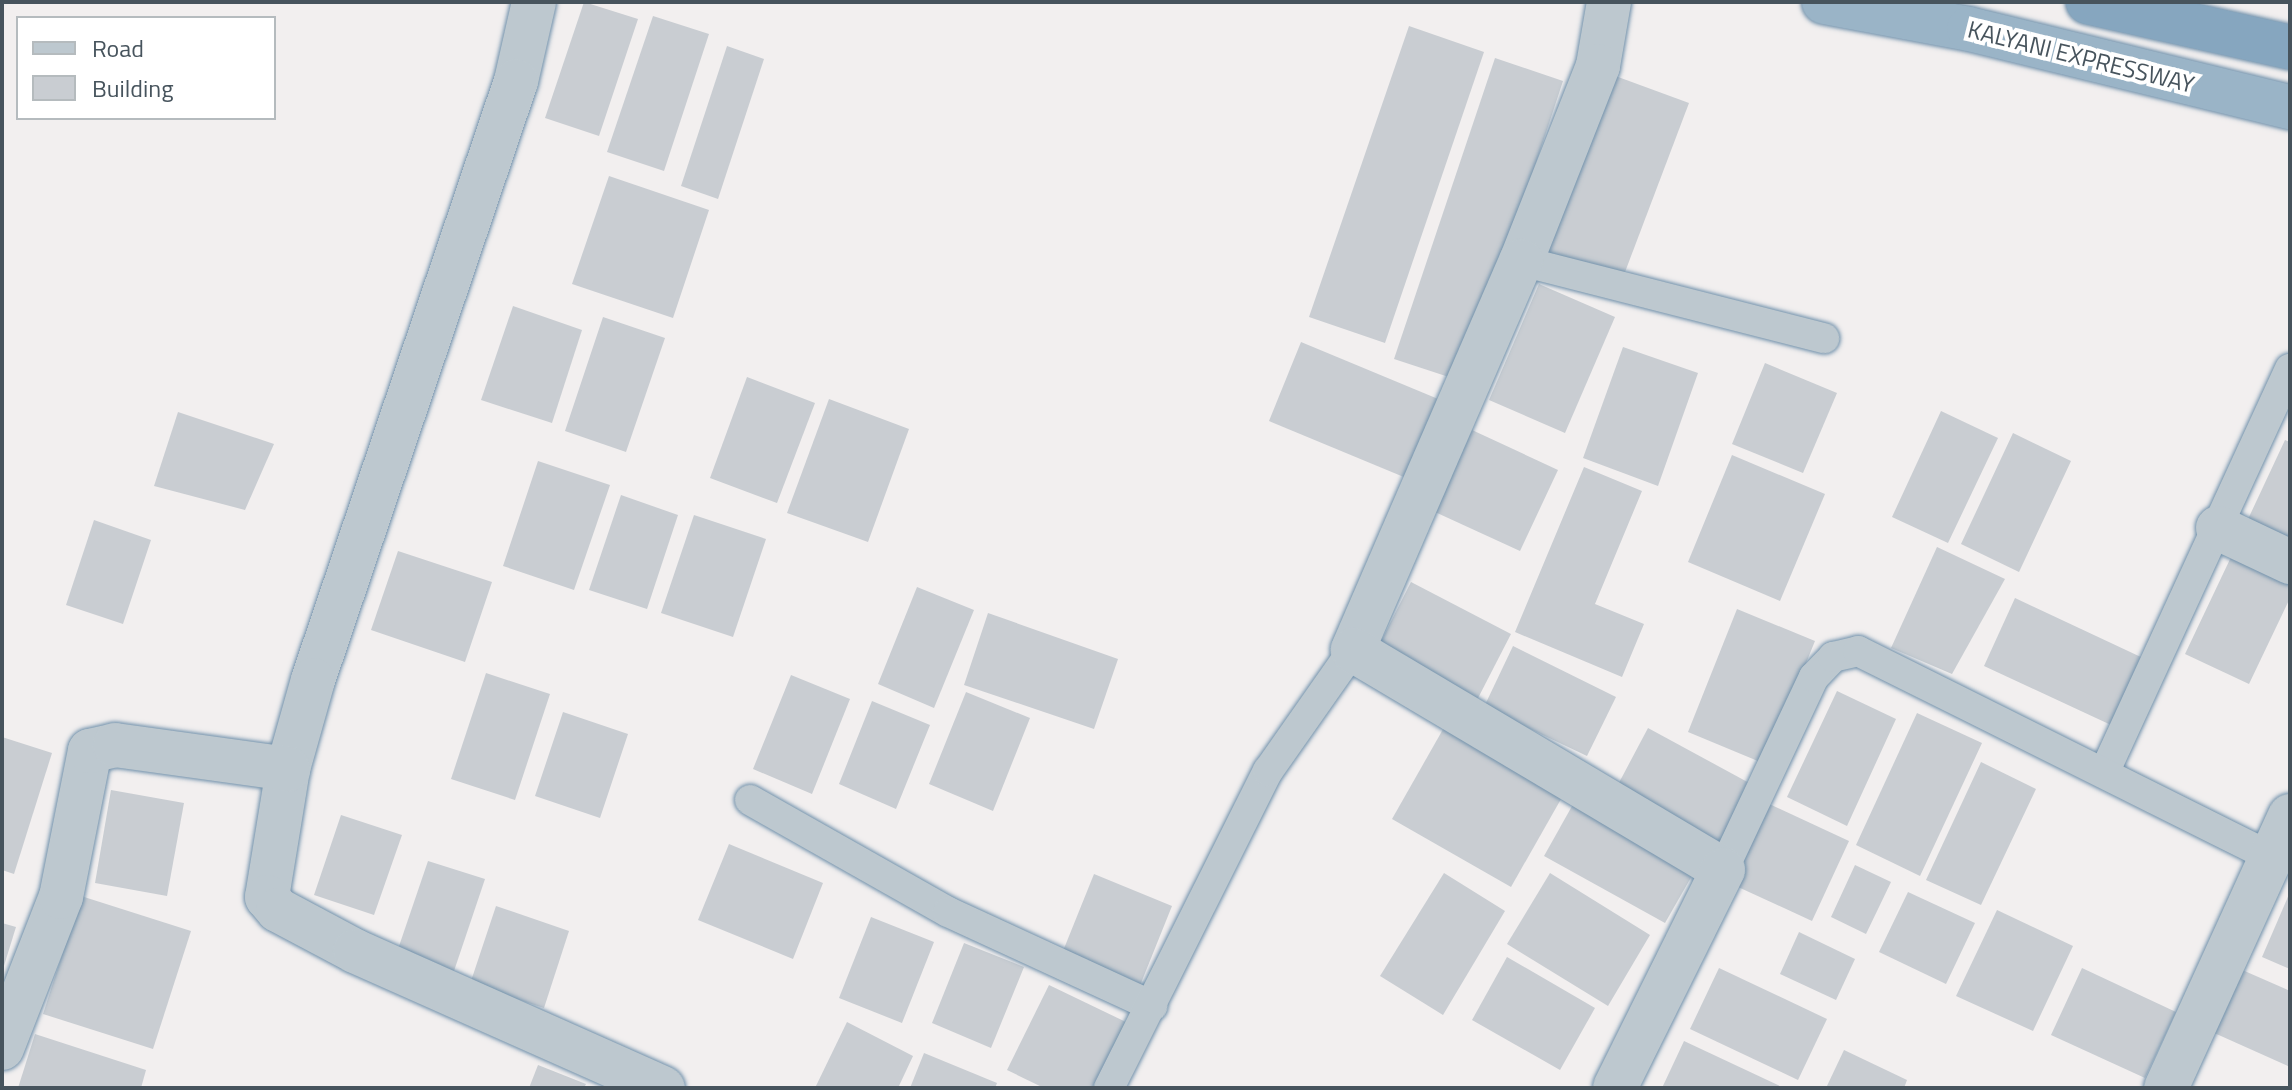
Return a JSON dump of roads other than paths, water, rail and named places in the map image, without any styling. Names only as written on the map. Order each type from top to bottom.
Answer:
[{"type":"highway","name":"KALYANI EXPRESSWAY","points":[[1824,2],[1969,29],[2290,107]]},
{"type":"highway","points":[[2088,2],[2290,47]]},
{"type":"street","points":[[534,2],[516,81],[346,573],[288,769],[266,880],[267,897],[278,910],[663,1088]]},
{"type":"street","points":[[1609,2],[1598,66],[1521,261],[1353,650],[1723,870],[1615,1088]]},
{"type":"street","points":[[2218,528],[2290,562]]},
{"type":"street","points":[[2,1048],[61,897],[90,751],[115,745],[288,769]]},
{"type":"street","points":[[2166,1088],[2290,816]]},
{"type":"lane","points":[[1521,261],[1824,338]]},
{"type":"lane","points":[[2104,773],[2290,369]]},
{"type":"lane","points":[[1109,1088],[1268,771],[1353,650]]},
{"type":"lane","points":[[1723,870],[1814,677],[1833,657],[1858,651],[1891,664],[2271,857]]},
{"type":"lane","points":[[750,800],[948,912],[1152,1006]]}]
